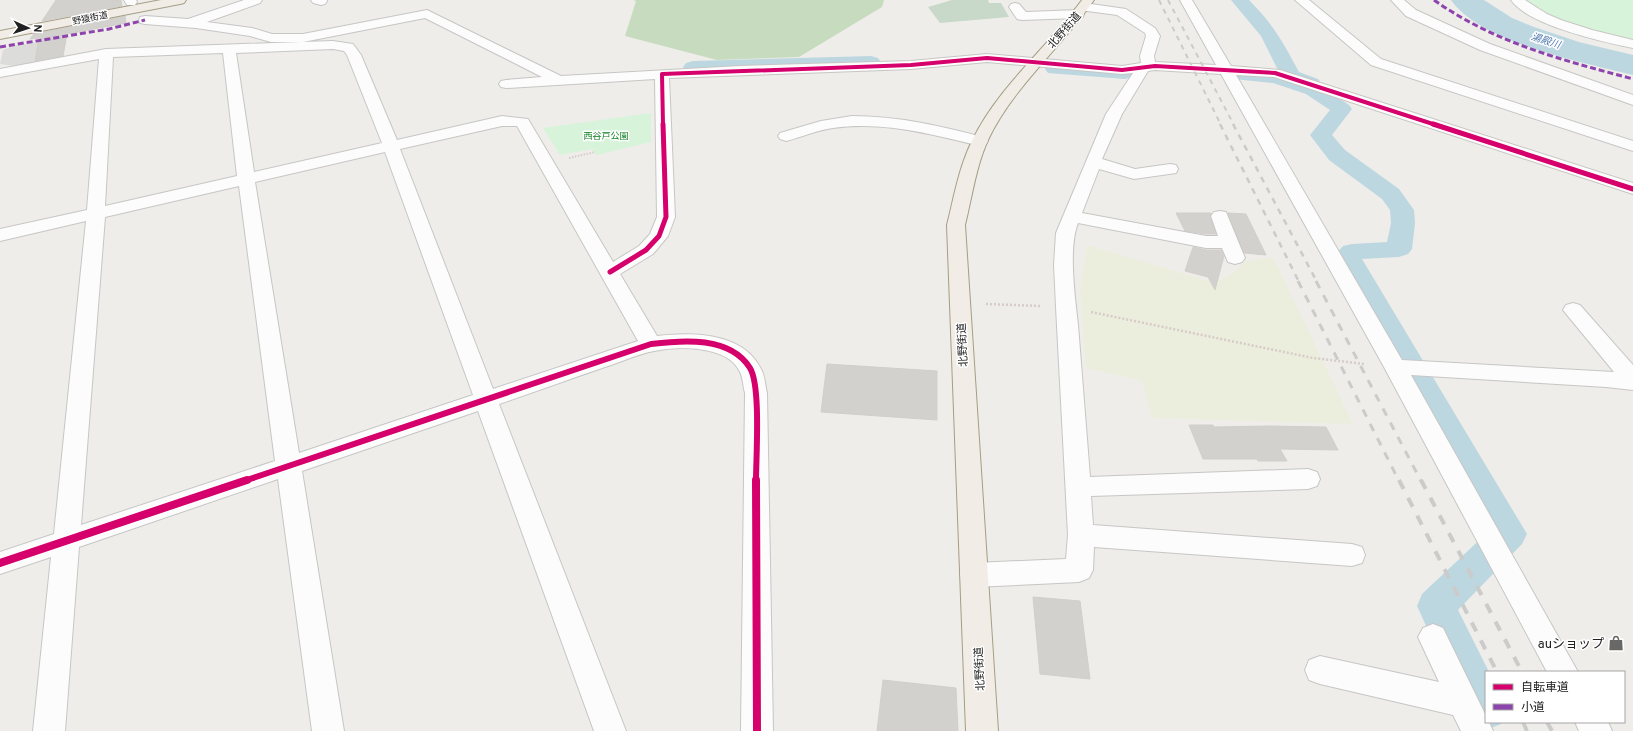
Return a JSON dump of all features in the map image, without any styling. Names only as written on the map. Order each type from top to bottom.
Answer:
[{"type":"main road","name":"野猿街道","points":[[0,35],[180,0]]},
{"type":"main road","name":"野猿街道","points":[[0,27],[133,1]]},
{"type":"main road","name":"北野街道","points":[[982,731],[956,225],[966,183],[980,141],[996,112],[1084,7]]},
{"type":"street","points":[[192,23],[256,0]]},
{"type":"street","points":[[1186,0],[1395,367],[1562,671]]},
{"type":"street","points":[[1301,0],[1376,62],[1633,146]]},
{"type":"street","points":[[1397,0],[1411,13],[1485,47],[1633,100]]},
{"type":"street","points":[[1517,0],[1528,9],[1550,20],[1609,39],[1633,44]]},
{"type":"street","points":[[214,3],[234,8]]},
{"type":"street","points":[[974,575],[1079,570],[1081,535],[1066,307],[1064,265],[1066,233],[1093,162],[1114,114],[1145,68],[1152,36],[1150,32],[1121,12],[1084,7],[1022,16],[1015,7]]},
{"type":"street","points":[[145,20],[192,23],[252,32],[271,38],[303,38],[427,14],[560,81]]},
{"type":"street","points":[[0,73],[106,53],[333,44],[348,47],[354,56],[391,146],[610,731]]},
{"type":"street","points":[[230,49],[246,178],[328,731]]},
{"type":"street","points":[[49,731],[96,213],[106,53]]},
{"type":"street","points":[[506,84],[740,70],[911,65],[987,58],[1122,70],[1145,68],[1274,73],[1633,189]]},
{"type":"street","points":[[610,272],[646,250],[659,236],[666,217],[662,74]]},
{"type":"street","points":[[786,136],[832,123],[867,120],[922,126],[980,141]]},
{"type":"street","points":[[0,235],[502,121],[522,122],[651,344]]},
{"type":"street","points":[[1093,162],[1134,174],[1170,168]]},
{"type":"street","points":[[1072,216],[1206,242],[1231,250],[1220,216]]},
{"type":"street","points":[[1572,310],[1633,381]]},
{"type":"street","points":[[0,563],[651,344],[673,341],[696,341],[727,348],[750,367],[756,393],[757,731]]},
{"type":"street","points":[[1395,367],[1633,381]]},
{"type":"street","points":[[1078,487],[1308,479]]},
{"type":"street","points":[[1081,535],[1352,555]]},
{"type":"street","points":[[1433,637],[1477,731]]},
{"type":"street","points":[[1320,670],[1463,702]]},
{"type":"path","points":[[564,159],[594,152]]},
{"type":"path","points":[[959,303],[1066,307],[1313,358],[1395,367]]},
{"type":"shaded area","points":[[39,42],[35,62],[14,66],[0,64],[3,50],[12,46]]},
{"type":"green space","points":[[633,0],[884,0],[882,7],[799,57],[717,60],[625,36],[636,1]]},
{"type":"green space","points":[[952,0],[988,0],[989,3],[1001,3],[1009,17],[940,23],[928,7]]},
{"type":"green space","points":[[1526,0],[1633,0],[1633,40],[1577,26],[1550,15]]},
{"type":"green space","name":"西谷戸公園","points":[[651,113],[651,142],[596,155],[592,149],[560,155],[543,128]]},
{"type":"green space","points":[[1087,245],[1215,283],[1231,274],[1247,261],[1273,257],[1353,424],[1152,418],[1142,381],[1086,368],[1080,292]]},
{"type":"building","points":[[56,0],[121,0],[122,6],[42,21]]},
{"type":"building","points":[[125,16],[126,23],[67,34],[63,56],[35,61],[39,38],[30,39],[34,34]]},
{"type":"building","points":[[1176,213],[1211,213],[1210,216],[1216,234],[1185,231]]},
{"type":"building","points":[[1228,213],[1246,214],[1266,255],[1244,253]]},
{"type":"building","points":[[1193,247],[1206,250],[1221,250],[1224,256],[1215,290],[1208,277],[1185,271]]},
{"type":"building","points":[[827,364],[937,371],[937,420],[821,412]]},
{"type":"building","points":[[1189,425],[1213,425],[1214,427],[1326,427],[1338,450],[1280,449],[1287,461],[1258,461],[1257,459],[1203,459]]},
{"type":"building","points":[[1033,597],[1080,601],[1090,679],[1040,674]]},
{"type":"building","points":[[883,680],[956,688],[958,731],[877,731]]},
{"type":"waterway","points":[[1239,0],[1256,17],[1270,35],[1291,76],[1311,83]]},
{"type":"waterway","name":"湯殿川","points":[[1466,0],[1482,13],[1523,34],[1568,49],[1633,65]]},
{"type":"waterway","points":[[693,67],[871,62]]},
{"type":"waterway","points":[[1055,69],[1125,73]]},
{"type":"waterway","points":[[1241,75],[1275,77],[1313,90],[1342,109],[1321,135],[1337,155],[1391,194],[1402,210],[1403,223],[1399,249],[1352,252],[1347,256],[1509,534],[1436,606],[1485,708]]},
{"type":"railway","points":[[1159,0],[1221,125]]},
{"type":"railway","points":[[1168,0],[1234,125]]},
{"type":"railway","points":[[1220,124],[1299,282]]},
{"type":"railway","points":[[1233,124],[1317,282]]},
{"type":"railway","points":[[1298,281],[1399,481]]},
{"type":"railway","points":[[1316,281],[1421,481]]},
{"type":"railway","points":[[1399,480],[1496,671]]},
{"type":"railway","points":[[1421,480],[1521,671]]},
{"type":"railway","points":[[1523,723],[1527,731]]},
{"type":"railway","points":[[1548,723],[1552,731]]},
{"type":"marked path","points":[[1434,0],[1455,15],[1478,28],[1503,39],[1555,58],[1633,79]]},
{"type":"marked path","points":[[0,47],[109,29],[145,20]]},
{"type":"cycle path","points":[[610,272],[646,250],[659,236],[666,217],[662,74],[911,65],[987,58],[1122,70],[1155,66],[1275,73],[1633,189]]},
{"type":"cycle path","points":[[0,563],[651,344],[677,341],[704,342],[728,350],[739,357],[750,369],[756,393],[757,731]]},
{"type":"place","name":"auショップ","points":[[1616,643]]}]
